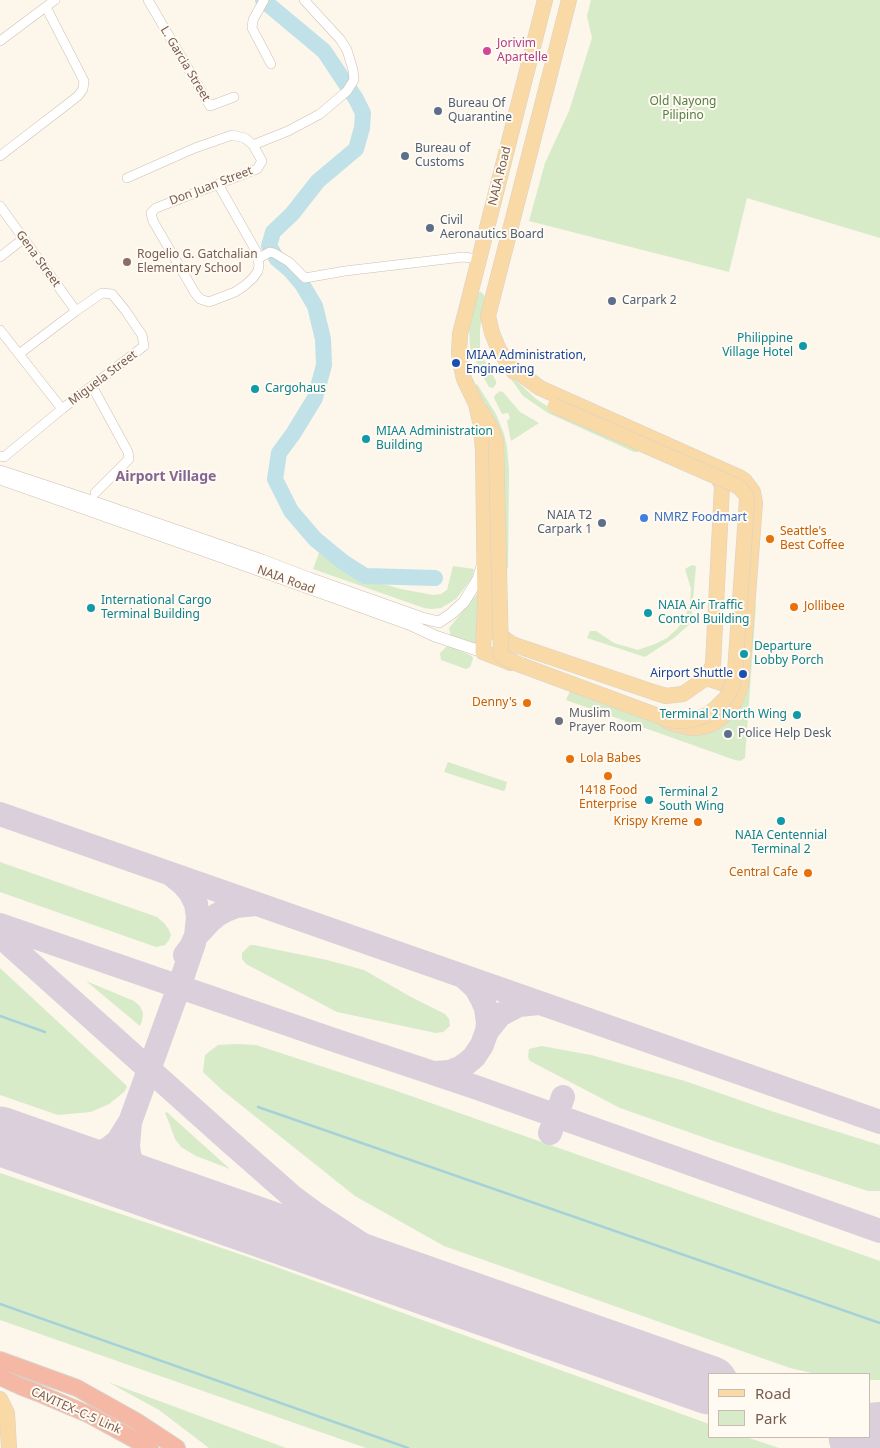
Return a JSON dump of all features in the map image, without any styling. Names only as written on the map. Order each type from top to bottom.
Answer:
[{"type":"highway","name":"CAVITEX–C-5 Link","points":[[0,1360],[77,1388],[130,1417],[177,1448]]},
{"type":"highway","name":"CAVITEX–C-5 Link","points":[[0,1377],[90,1415],[150,1448]]},
{"type":"main road","name":"NAIA Road","points":[[483,652],[485,617],[483,451],[481,426],[476,404],[464,379],[461,366],[459,354],[460,334],[545,0]]},
{"type":"main road","name":"NAIA Road","points":[[509,365],[492,334],[488,316],[569,0]]},
{"type":"main road","points":[[473,284],[495,289]]},
{"type":"main road","points":[[476,404],[488,421],[496,442],[501,654],[503,657],[669,720],[684,722],[695,720],[716,708],[726,698],[734,680],[746,496],[735,485],[555,406],[536,395],[521,381],[509,365]]},
{"type":"main road","points":[[483,652],[682,727],[691,728],[712,724],[730,709],[739,689],[744,661],[755,503],[753,492],[745,481],[540,388],[509,365]]},
{"type":"main road","points":[[485,617],[498,634],[512,644],[666,696],[683,694],[706,678],[713,665],[722,486],[711,464]]},
{"type":"main road","points":[[717,571],[749,576]]},
{"type":"main road","points":[[483,652],[497,646],[512,644]]},
{"type":"main road","points":[[552,679],[559,660]]},
{"type":"main road","points":[[706,678],[739,689]]},
{"type":"main road","points":[[636,710],[653,692]]},
{"type":"main road","points":[[0,1399],[7,1413],[9,1448]]},
{"type":"street","points":[[0,41],[55,0]]},
{"type":"street","name":"L. Garcia Street","points":[[148,0],[210,106],[234,97]]},
{"type":"street","points":[[127,178],[195,148],[232,135],[245,138],[253,145],[288,131],[320,114],[347,91],[352,83],[354,70],[347,50],[340,39],[304,0]]},
{"type":"street","points":[[263,1],[253,20],[252,28],[271,64]]},
{"type":"street","points":[[0,156],[78,96],[83,89],[84,81],[46,7]]},
{"type":"street","name":"Don Juan Street","points":[[253,145],[262,161],[257,168],[156,208],[150,213],[200,299],[210,302],[235,292],[253,278],[258,271],[259,258]]},
{"type":"street","points":[[218,184],[259,258],[272,252],[288,262],[305,278],[345,271],[455,258],[480,259]]},
{"type":"street","name":"Gena Street","points":[[0,206],[76,311]]},
{"type":"street","points":[[0,256],[23,239]]},
{"type":"street","name":"Miguela Street","points":[[0,456],[4,457],[62,409],[144,346],[142,335],[112,294],[102,293],[76,311]]},
{"type":"street","points":[[19,354],[76,311]]},
{"type":"street","points":[[0,330],[62,409]]},
{"type":"street","points":[[92,386],[128,452],[129,459],[95,493]]},
{"type":"street","name":"NAIA Road","points":[[0,471],[262,560],[422,618],[439,622],[464,602],[478,578],[483,559]]},
{"type":"street","name":"NAIA Road","points":[[0,479],[483,652]]},
{"type":"green space","name":"Old Nayong Pilipino","points":[[591,0],[880,0],[880,238],[747,198],[729,272],[529,221],[545,163],[569,111],[592,38],[587,16]]},
{"type":"green space","points":[[481,292],[485,298],[480,329],[480,347],[483,357],[496,381],[493,388],[489,387],[481,373],[470,347],[469,328],[476,293]]},
{"type":"green space","points":[[504,369],[536,399],[552,409],[638,448],[638,452],[634,452],[548,413],[523,396]]},
{"type":"green space","points":[[477,384],[496,414],[507,447],[509,470],[508,568],[506,568],[492,416],[474,387]]},
{"type":"green space","points":[[500,391],[520,412],[539,423],[511,441],[507,421],[510,418],[508,413],[502,414],[494,398]]},
{"type":"green space","points":[[321,552],[363,578],[401,589],[433,595],[441,594],[447,590],[453,566],[474,569],[472,578],[456,599],[441,608],[432,609],[424,608],[313,569]]},
{"type":"green space","points":[[692,565],[696,566],[691,623],[674,638],[645,657],[587,638],[590,631],[596,631],[614,643],[638,650],[667,638],[678,628],[685,617],[690,603],[691,589],[685,569]]},
{"type":"green space","points":[[478,594],[478,647],[451,637],[449,628]]},
{"type":"green space","points":[[753,604],[756,604],[745,758],[740,761],[566,700],[572,686],[663,719],[714,711]]},
{"type":"green space","points":[[446,647],[451,647],[472,656],[473,659],[470,667],[466,669],[441,660],[440,653]]},
{"type":"green space","points":[[448,762],[507,782],[505,790],[503,791],[444,772]]},
{"type":"green space","points":[[0,862],[157,917],[169,930],[171,935],[169,940],[165,945],[156,947],[0,892]]},
{"type":"green space","points":[[250,945],[327,960],[364,970],[445,1014],[449,1019],[450,1026],[443,1032],[436,1033],[337,1012],[246,964],[242,959],[242,953]]},
{"type":"green space","points":[[0,968],[126,1085],[127,1087],[124,1092],[109,1104],[91,1112],[58,1115],[0,1095]]},
{"type":"green space","points":[[86,981],[134,1001],[140,1006],[143,1013],[140,1026]]},
{"type":"green space","points":[[218,1045],[256,1045],[391,1089],[880,1261],[880,1380],[870,1380],[870,1373],[812,1373],[790,1368],[444,1246],[355,1196],[222,1090],[203,1072],[205,1055]]},
{"type":"green space","points":[[542,1046],[591,1055],[685,1081],[771,1111],[880,1145],[880,1191],[868,1191],[620,1108],[530,1061],[528,1057],[529,1049]]},
{"type":"green space","points":[[167,1112],[230,1169],[196,1156],[181,1147],[175,1139],[165,1113]]},
{"type":"green space","points":[[0,1173],[257,1260],[708,1424],[708,1438],[749,1438],[779,1448],[366,1448],[0,1320]]},
{"type":"green space","points":[[108,1382],[286,1448],[209,1448],[159,1410]]},
{"type":"waterway","points":[[263,0],[324,51],[356,99],[363,113],[362,128],[356,149],[318,181],[292,214],[273,232],[269,246],[277,259],[302,284],[315,306],[323,339],[324,365],[315,398],[279,453],[275,479],[291,511],[315,539],[343,562],[365,576],[435,578]]},
{"type":"waterway","points":[[0,1016],[45,1032]]},
{"type":"waterway","points":[[258,1107],[880,1323]]},
{"type":"waterway","points":[[0,1304],[408,1448]]},
{"type":"taxiway","points":[[0,814],[880,1122]]},
{"type":"taxiway","points":[[173,876],[190,892],[196,904],[198,917],[196,936],[185,955]]},
{"type":"taxiway","points":[[196,936],[217,915],[226,910],[236,906],[256,904]]},
{"type":"taxiway","points":[[0,925],[475,1087],[880,1231]]},
{"type":"taxiway","points":[[0,936],[294,1198],[369,1249],[471,1301]]},
{"type":"taxiway","points":[[130,1122],[194,943]]},
{"type":"taxiway","points":[[463,976],[476,988],[486,1008],[487,1031]]},
{"type":"taxiway","points":[[435,1073],[450,1072],[460,1068],[474,1057],[482,1045],[487,1031],[500,1015],[519,1005],[539,1003]]},
{"type":"taxiway","points":[[550,1133],[563,1097]]},
{"type":"taxiway","points":[[53,1155],[80,1158],[95,1155],[108,1149],[118,1141],[130,1122],[128,1146],[135,1172],[161,1193]]},
{"type":"taxiway","points":[[870,1415],[880,1414]]},
{"type":"runway","points":[[0,1136],[708,1385]]},
{"type":"runway","points":[[861,1438],[880,1445]]},
{"type":"place","name":"Jorivim Apartelle","points":[[487,51]]},
{"type":"place","name":"Bureau Of Quarantine","points":[[438,111]]},
{"type":"place","name":"Bureau of Customs","points":[[405,156]]},
{"type":"place","name":"Civil Aeronautics Board","points":[[430,228]]},
{"type":"place","name":"Rogelio G. Gatchalian Elementary School","points":[[127,262]]},
{"type":"place","name":"Carpark 2","points":[[612,301]]},
{"type":"place","name":"Philippine Village Hotel","points":[[803,346]]},
{"type":"place","name":"MIAA Administration, Engineering","points":[[456,363]]},
{"type":"place","name":"Cargohaus","points":[[255,389]]},
{"type":"place","name":"MIAA Administration Building","points":[[366,439]]},
{"type":"place","name":"NMRZ Foodmart","points":[[644,518]]},
{"type":"place","name":"NAIA T2 Carpark 1","points":[[602,523]]},
{"type":"place","name":"Seattle's Best Coffee","points":[[770,539]]},
{"type":"place","name":"Jollibee","points":[[794,607]]},
{"type":"place","name":"International Cargo Terminal Building","points":[[91,608]]},
{"type":"place","name":"NAIA Air Traffic Control Building","points":[[648,613]]},
{"type":"place","name":"Departure Lobby Porch","points":[[744,654]]},
{"type":"place","name":"Airport Shuttle","points":[[743,674]]},
{"type":"place","name":"Denny's","points":[[527,703]]},
{"type":"place","name":"Terminal 2 North Wing","points":[[797,715]]},
{"type":"place","name":"Muslim Prayer Room","points":[[559,721]]},
{"type":"place","name":"Police Help Desk","points":[[728,734]]},
{"type":"place","name":"Lola Babes","points":[[570,759]]},
{"type":"place","name":"1418 Food Enterprise","points":[[608,776]]},
{"type":"place","name":"Terminal 2 South Wing","points":[[649,800]]},
{"type":"place","name":"NAIA Centennial Terminal 2","points":[[781,821]]},
{"type":"place","name":"Krispy Kreme","points":[[698,822]]},
{"type":"place","name":"Central Cafe","points":[[808,873]]},
{"type":"district","name":"Airport Village","points":[[166,477]]}]
